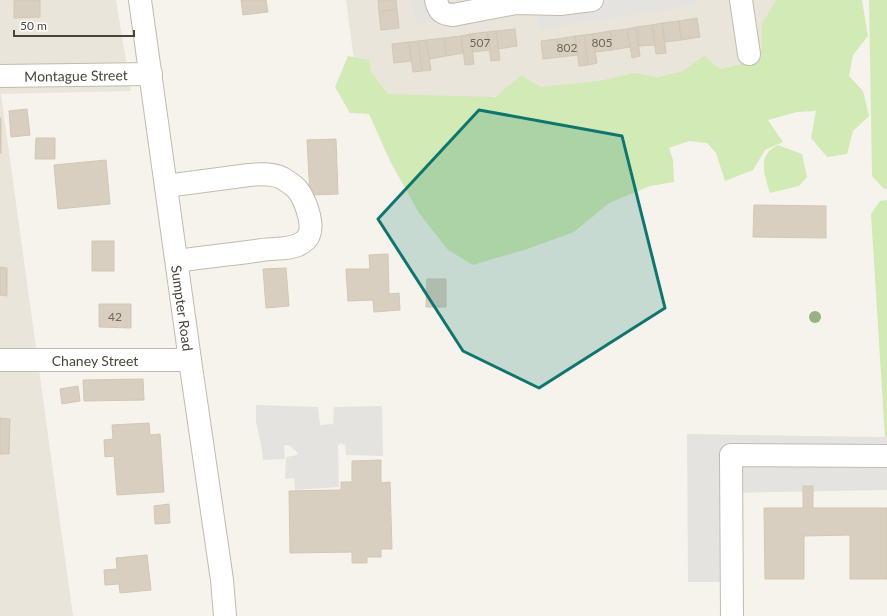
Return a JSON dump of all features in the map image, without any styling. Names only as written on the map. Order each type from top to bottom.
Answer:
[{"type":"street","name":"Sumpter Road","points":[[140,0],[222,580],[225,616]]},
{"type":"street","points":[[436,0],[438,8],[444,14],[453,15],[516,3],[560,4],[592,0]]},
{"type":"street","points":[[741,0],[749,54]]},
{"type":"street","name":"Montague Street","points":[[0,76],[151,74]]},
{"type":"street","points":[[166,186],[249,175],[262,174],[272,176],[281,178],[296,189],[304,203],[309,217],[309,235],[306,240],[299,245],[281,249],[176,261]]},
{"type":"street","name":"Chaney Street","points":[[0,360],[190,360]]},
{"type":"street","points":[[732,616],[731,455],[887,456]]},
{"type":"highlighted area","points":[[479,110],[622,136],[665,308],[539,388],[463,351],[378,219]]},
{"type":"shaded area","points":[[0,0],[116,0],[131,91],[1,94],[73,616],[0,616]]},
{"type":"shaded area","points":[[346,0],[793,0],[768,61],[741,66],[361,113]]},
{"type":"shaded area","points":[[412,0],[441,0],[442,5],[460,3],[460,0],[696,0],[696,5],[539,29],[536,10],[469,15],[416,25]]},
{"type":"shaded area","points":[[256,405],[318,407],[320,425],[333,424],[334,407],[382,406],[383,456],[346,455],[345,445],[340,443],[338,446],[339,487],[295,490],[294,478],[285,479],[286,457],[297,455],[298,453],[287,445],[284,446],[285,459],[263,460],[256,422]]},
{"type":"shaded area","points":[[687,434],[887,437],[887,490],[728,493],[729,582],[688,582]]},
{"type":"green space","points":[[776,0],[862,0],[868,36],[853,55],[849,76],[863,91],[869,116],[853,131],[847,154],[827,157],[811,138],[816,111],[797,112],[768,120],[783,142],[765,150],[753,170],[725,181],[716,153],[707,143],[689,141],[669,148],[673,160],[674,182],[650,186],[609,203],[574,232],[527,249],[473,265],[448,250],[419,213],[390,161],[369,114],[350,113],[335,87],[348,56],[369,60],[371,72],[388,94],[495,97],[522,75],[540,87],[599,81],[634,73],[656,77],[681,72],[704,56],[720,69],[755,61],[762,47],[762,24]]},
{"type":"green space","points":[[869,0],[887,0],[887,189],[884,189],[872,176]]},
{"type":"green space","points":[[778,145],[802,154],[807,177],[799,186],[770,193],[766,180],[764,160],[771,149]]},
{"type":"green space","points":[[887,200],[887,438],[885,438],[871,214],[880,201]]},
{"type":"building","points":[[14,0],[40,0],[40,17],[14,18]]},
{"type":"building","points":[[241,0],[266,0],[268,12],[243,15]]},
{"type":"building","points":[[378,0],[396,0],[397,9],[379,12]]},
{"type":"building","points":[[397,9],[399,28],[381,30],[379,12]]},
{"type":"building","points":[[697,18],[700,37],[681,40],[679,21]]},
{"type":"building","points":[[679,21],[681,40],[665,42],[662,23]]},
{"type":"building","points":[[662,23],[666,53],[656,54],[652,25]]},
{"type":"building","points":[[652,25],[655,45],[639,46],[636,27]]},
{"type":"building","points":[[636,27],[640,56],[632,58],[627,29]]},
{"type":"building","points":[[515,29],[517,46],[498,49],[496,31]]},
{"type":"building","points":[[627,29],[630,47],[612,50],[610,31]]},
{"type":"building","points":[[496,31],[500,60],[491,61],[487,32]]},
{"type":"building","points":[[610,31],[612,50],[595,52],[592,34]]},
{"type":"building","points":[[487,32],[490,50],[472,52],[470,34]]},
{"type":"building","points":[[470,34],[474,64],[465,65],[461,36]]},
{"type":"building","points":[[592,34],[597,63],[588,65],[584,35]]},
{"type":"building","points":[[584,35],[588,65],[579,66],[575,36]]},
{"type":"building","points":[[461,36],[463,53],[446,56],[444,38]]},
{"type":"building","points":[[575,36],[578,55],[560,57],[557,39]]},
{"type":"building","points":[[444,38],[446,56],[429,59],[426,40]]},
{"type":"building","points":[[557,39],[560,57],[543,59],[541,41]]},
{"type":"building","points":[[426,40],[431,70],[422,71],[418,41]]},
{"type":"building","points":[[418,41],[422,71],[413,72],[409,42]]},
{"type":"building","points":[[409,42],[411,61],[394,63],[392,44]]},
{"type":"building","points":[[27,109],[30,135],[11,137],[9,111]]},
{"type":"building","points":[[1,118],[1,153],[0,153]]},
{"type":"building","points":[[36,138],[55,138],[55,159],[35,159]]},
{"type":"building","points":[[336,139],[338,194],[310,195],[307,140]]},
{"type":"building","points":[[106,160],[110,204],[58,209],[54,165]]},
{"type":"building","points":[[754,205],[826,206],[826,238],[753,237]]},
{"type":"building","points":[[92,241],[114,241],[114,271],[92,271]]},
{"type":"building","points":[[388,254],[389,294],[399,293],[400,310],[374,312],[373,300],[348,301],[346,269],[370,269],[369,255]]},
{"type":"building","points":[[0,267],[7,268],[7,296],[0,295]]},
{"type":"building","points":[[286,268],[289,306],[266,308],[263,269]]},
{"type":"building","points":[[427,279],[446,279],[446,307],[426,307]]},
{"type":"building","points":[[99,304],[131,304],[131,328],[99,327]]},
{"type":"building","points":[[143,379],[144,400],[84,401],[83,380]]},
{"type":"building","points":[[78,386],[80,401],[62,404],[60,389]]},
{"type":"building","points":[[0,418],[10,419],[9,454],[0,454]]},
{"type":"building","points":[[149,423],[150,435],[160,434],[164,492],[117,495],[114,456],[105,457],[104,440],[113,439],[112,425]]},
{"type":"building","points":[[381,460],[381,483],[390,482],[392,549],[381,549],[381,557],[367,557],[367,563],[352,563],[352,552],[290,553],[289,491],[341,490],[341,482],[352,482],[352,461]]},
{"type":"building","points":[[803,486],[813,486],[813,508],[887,508],[887,579],[850,579],[850,535],[804,536],[804,579],[765,579],[764,508],[803,508]]},
{"type":"building","points":[[169,504],[170,523],[155,524],[154,506]]},
{"type":"building","points":[[147,555],[151,590],[120,593],[119,584],[105,585],[104,570],[117,569],[116,558]]}]
